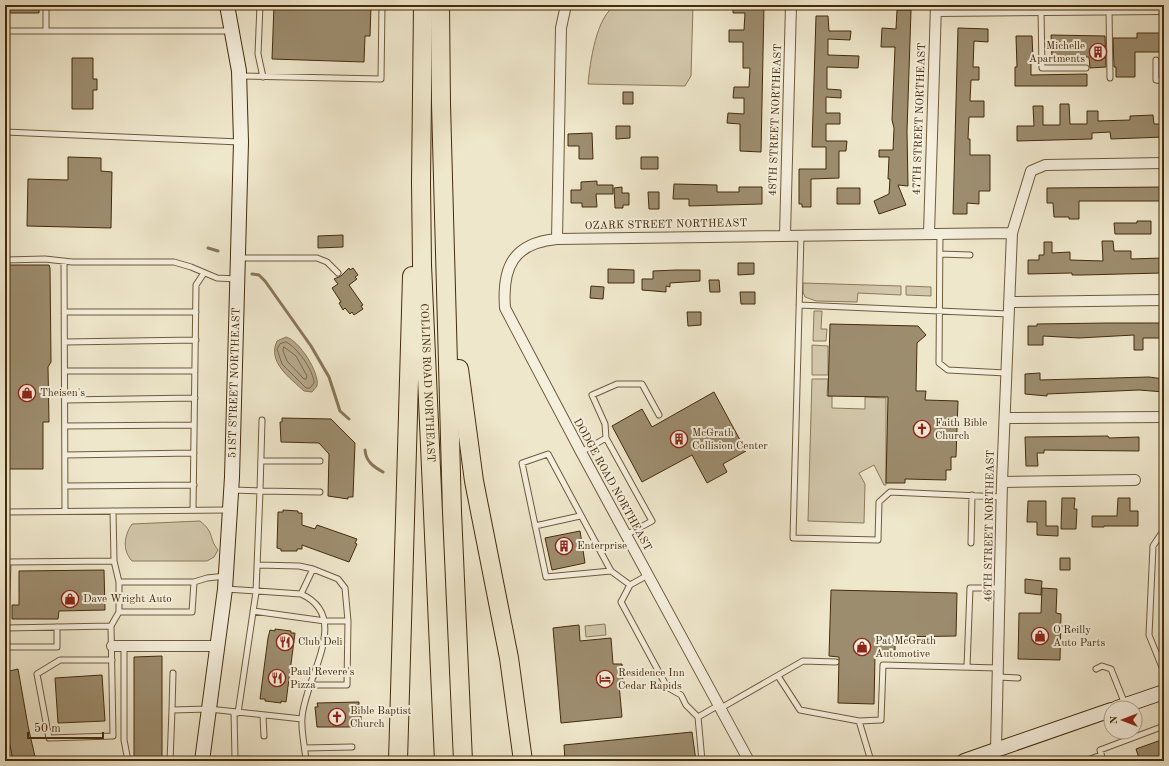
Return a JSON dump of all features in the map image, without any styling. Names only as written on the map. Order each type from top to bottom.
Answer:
[{"type":"highway","name":"COLLINS ROAD NORTHEAST","points":[[423,5],[421,182],[422,265],[444,761]]},
{"type":"highway","name":"COLLINS ROAD NORTHEAST","points":[[440,5],[441,104],[452,512],[463,761]]},
{"type":"highway","points":[[441,104],[450,271],[465,424],[474,481],[509,658],[523,761]]},
{"type":"highway","points":[[398,761],[413,236],[421,182]]},
{"type":"street","name":"51ST STREET NORTHEAST","points":[[202,761],[226,582],[231,490],[238,279],[241,142],[239,76],[233,32],[227,5]]},
{"type":"street","points":[[556,239],[561,28],[566,5]]},
{"type":"street","name":"48TH STREET NORTHEAST","points":[[785,235],[791,5]]},
{"type":"street","points":[[936,8],[1041,10],[1164,9]]},
{"type":"street","name":"47TH STREET NORTHEAST","points":[[929,233],[936,8]]},
{"type":"street","name":"46TH STREET NORTHEAST","points":[[998,755],[998,672],[1002,482],[1012,233],[1025,185],[1031,171],[1045,165],[1164,163]]},
{"type":"street","name":"OZARK STREET NORTHEAST","points":[[556,239],[1012,233]]},
{"type":"street","name":"DODGE ROAD NORTHEAST","points":[[556,239],[541,240],[518,254],[506,272],[503,288],[505,308],[581,452],[749,761]]},
{"type":"street","points":[[1009,302],[1164,300]]},
{"type":"street","points":[[1004,418],[1164,417]]},
{"type":"street","points":[[1002,482],[1135,480]]},
{"type":"street","points":[[112,646],[218,646]]},
{"type":"street","points":[[1142,700],[1164,692]]},
{"type":"street","points":[[964,761],[998,755],[1103,713]]},
{"type":"lane","points":[[260,5],[258,54],[263,77]]},
{"type":"lane","points":[[239,76],[381,79],[382,5]]},
{"type":"lane","points":[[46,7],[46,31]]},
{"type":"lane","points":[[1110,9],[1110,78]]},
{"type":"lane","points":[[1041,10],[1042,68],[1086,68]]},
{"type":"lane","points":[[5,31],[233,32]]},
{"type":"lane","points":[[1156,60],[1156,80],[1164,81]]},
{"type":"lane","points":[[5,132],[241,142]]},
{"type":"lane","points":[[940,233],[939,363],[948,370],[1006,373]]},
{"type":"lane","points":[[801,235],[793,538],[878,540],[879,502],[890,492],[1002,497]]},
{"type":"lane","points":[[940,254],[970,255]]},
{"type":"lane","points":[[238,258],[317,258],[327,262],[338,273]]},
{"type":"lane","points":[[5,260],[46,259],[64,262],[174,262],[216,278],[238,279]]},
{"type":"lane","points":[[64,262],[65,511]]},
{"type":"lane","points":[[193,510],[196,285],[204,273]]},
{"type":"lane","points":[[799,305],[1009,314]]},
{"type":"lane","points":[[64,312],[196,312]]},
{"type":"lane","points":[[65,342],[196,340]]},
{"type":"lane","points":[[65,371],[195,371]]},
{"type":"lane","points":[[626,535],[652,521],[606,438],[605,424],[592,395],[617,384],[642,384],[659,415]]},
{"type":"lane","points":[[65,400],[195,398]]},
{"type":"lane","points":[[119,582],[194,582],[206,578],[226,582],[256,592],[301,594],[311,598],[318,605],[325,621],[325,637],[310,685],[302,719],[306,761],[235,759],[236,712],[256,592],[262,420]]},
{"type":"lane","points":[[65,426],[194,425]]},
{"type":"lane","points":[[581,452],[606,438]]},
{"type":"lane","points":[[65,455],[194,453]]},
{"type":"lane","points":[[611,571],[546,577],[522,463],[548,454],[580,516],[611,571],[630,585]]},
{"type":"lane","points":[[261,461],[320,461]]},
{"type":"lane","points":[[65,486],[194,485]]},
{"type":"lane","points":[[231,490],[320,492]]},
{"type":"lane","points":[[971,543],[972,495]]},
{"type":"lane","points":[[5,512],[230,510]]},
{"type":"lane","points":[[112,660],[60,660],[37,674],[49,738],[113,736],[112,646],[111,626],[119,612],[119,582],[114,561],[113,511]]},
{"type":"lane","points":[[535,526],[580,516]]},
{"type":"lane","points":[[1164,534],[1161,534],[1153,546],[1149,635],[1164,672]]},
{"type":"lane","points":[[57,627],[57,647],[7,647],[6,628],[8,562],[114,561]]},
{"type":"lane","points":[[257,565],[299,566],[313,569],[338,579],[345,588],[348,621],[347,685],[310,685]]},
{"type":"lane","points":[[301,594],[313,569]]},
{"type":"lane","points":[[648,575],[630,585],[621,602],[667,687],[681,695],[686,705],[698,717],[702,761]]},
{"type":"lane","points":[[119,612],[192,612],[194,582]]},
{"type":"lane","points":[[967,667],[970,588],[1000,588]]},
{"type":"lane","points":[[253,611],[325,621],[348,621]]},
{"type":"lane","points":[[6,628],[111,626]]},
{"type":"lane","points":[[124,646],[124,740],[128,761]]},
{"type":"lane","points":[[698,717],[720,707],[803,661],[836,662]]},
{"type":"lane","points":[[778,676],[800,710],[859,721],[881,720],[883,665],[967,667],[998,672],[1018,678]]},
{"type":"lane","points":[[1096,669],[1102,666],[1111,669],[1121,700]]},
{"type":"lane","points":[[170,761],[173,674]]},
{"type":"lane","points":[[172,710],[209,709],[302,719]]},
{"type":"lane","points":[[263,716],[264,736]]},
{"type":"lane","points":[[859,721],[871,761]]},
{"type":"lane","points":[[1143,732],[1164,726]]},
{"type":"lane","points":[[1104,761],[1100,750],[1122,740]]},
{"type":"lane","points":[[305,748],[352,747]]},
{"type":"lane","points":[[1086,761],[1102,755]]},
{"type":"shaded area","points":[[616,5],[693,5],[691,76],[685,86],[588,84],[592,53],[599,29],[603,19]]},
{"type":"shaded area","points":[[803,283],[901,286],[901,295],[858,293],[857,302],[816,301],[805,297],[803,292]]},
{"type":"shaded area","points":[[906,286],[931,287],[931,296],[906,295]]},
{"type":"shaded area","points":[[814,311],[822,311],[821,329],[827,329],[826,341],[813,341]]},
{"type":"shaded area","points":[[812,345],[828,346],[828,375],[812,375]]},
{"type":"shaded area","points":[[812,379],[828,379],[827,396],[832,396],[832,408],[865,409],[865,397],[886,398],[886,485],[884,485],[874,465],[859,473],[865,484],[864,523],[808,521]]},
{"type":"shaded area","points":[[200,521],[210,532],[213,542],[218,550],[214,557],[207,561],[132,561],[125,548],[127,533],[132,524]]},
{"type":"shaded area","points":[[605,624],[606,635],[586,637],[585,626]]},
{"type":"water","points":[[286,337],[297,344],[308,358],[312,366],[317,380],[317,386],[312,392],[304,391],[277,363],[275,349],[277,341]]},
{"type":"building","points":[[5,5],[39,5],[39,13],[5,13]]},
{"type":"building","points":[[274,5],[371,5],[370,36],[365,36],[364,62],[272,59]]},
{"type":"building","points":[[733,5],[764,5],[761,152],[740,151],[740,124],[727,123],[728,113],[744,114],[744,98],[733,98],[734,87],[749,87],[750,68],[743,68],[743,42],[729,42],[729,30],[744,30],[745,13],[733,13]]},
{"type":"building","points":[[897,10],[911,10],[907,131],[908,186],[898,185],[906,205],[879,214],[874,201],[889,194],[890,179],[888,179],[889,157],[879,157],[879,150],[893,150],[894,128],[892,120],[895,47],[881,47],[882,28],[896,29]]},
{"type":"building","points":[[816,16],[828,16],[829,31],[851,31],[850,40],[828,39],[828,55],[859,56],[858,68],[827,67],[827,89],[841,90],[841,98],[826,97],[826,113],[840,113],[840,124],[826,124],[826,141],[847,141],[846,151],[839,151],[839,178],[811,179],[811,207],[802,207],[802,204],[799,204],[799,169],[826,169],[826,147],[812,147]]},
{"type":"building","points":[[958,28],[988,29],[988,42],[974,41],[973,67],[979,67],[979,80],[971,80],[970,101],[984,101],[984,117],[969,117],[968,139],[970,139],[970,155],[990,155],[990,191],[979,191],[979,204],[967,203],[967,214],[953,214]]},
{"type":"building","points":[[1137,33],[1164,33],[1164,52],[1135,52],[1135,77],[1116,77],[1116,67],[1114,67],[1113,38],[1137,38]]},
{"type":"building","points":[[1051,35],[1105,36],[1106,67],[1090,68],[1089,57],[1052,57]]},
{"type":"building","points":[[1016,36],[1032,36],[1033,59],[1031,59],[1031,75],[1087,74],[1087,86],[1015,86],[1015,67],[1017,67]]},
{"type":"building","points":[[72,58],[93,58],[93,79],[97,79],[97,90],[93,90],[93,109],[72,109]]},
{"type":"building","points":[[623,92],[633,92],[633,104],[623,104]]},
{"type":"building","points":[[1060,104],[1069,104],[1070,124],[1087,124],[1087,111],[1098,111],[1098,121],[1130,120],[1130,116],[1153,115],[1154,124],[1164,124],[1164,137],[1111,139],[1110,132],[1092,133],[1092,139],[1017,141],[1017,126],[1034,126],[1033,106],[1043,106],[1043,125],[1060,125]]},
{"type":"building","points":[[616,126],[630,126],[630,138],[616,139]]},
{"type":"building","points":[[592,133],[593,159],[579,159],[579,146],[568,146],[568,134]]},
{"type":"building","points":[[68,157],[101,158],[101,171],[112,172],[111,228],[27,226],[28,179],[68,180]]},
{"type":"building","points":[[641,157],[658,157],[658,169],[641,169]]},
{"type":"building","points":[[597,181],[597,185],[613,185],[613,194],[596,194],[597,207],[582,207],[582,203],[571,203],[571,190],[581,190],[581,182]]},
{"type":"building","points":[[674,184],[717,185],[717,192],[739,192],[739,187],[762,187],[762,204],[689,206],[689,199],[673,199]]},
{"type":"building","points":[[622,187],[622,193],[629,193],[629,205],[623,205],[623,208],[615,208],[614,188]]},
{"type":"building","points":[[1164,187],[1164,201],[1079,201],[1079,219],[1054,217],[1053,203],[1047,203],[1047,188]]},
{"type":"building","points":[[837,188],[860,188],[860,204],[837,204]]},
{"type":"building","points":[[648,192],[659,192],[659,209],[649,209]]},
{"type":"building","points":[[1137,221],[1151,221],[1151,234],[1115,234],[1114,223],[1137,223]]},
{"type":"building","points":[[343,235],[343,247],[318,248],[318,236]]},
{"type":"building","points":[[1102,241],[1113,241],[1114,251],[1131,251],[1131,259],[1162,258],[1162,273],[1082,275],[1072,275],[1072,273],[1028,274],[1028,260],[1039,260],[1039,255],[1044,255],[1044,242],[1052,242],[1052,253],[1070,252],[1070,260],[1103,261]]},
{"type":"building","points":[[738,263],[754,263],[754,274],[738,275]]},
{"type":"building","name":"Theisen's","points":[[5,265],[49,265],[50,268],[51,362],[48,367],[49,422],[43,422],[43,469],[5,469]]},
{"type":"building","points":[[349,268],[350,270],[353,268],[358,275],[355,277],[357,279],[349,285],[363,305],[361,306],[363,309],[354,315],[352,312],[350,314],[345,308],[343,310],[339,303],[341,302],[332,288],[338,284],[334,279],[341,276]]},
{"type":"building","points":[[608,269],[634,270],[634,283],[608,283]]},
{"type":"building","points":[[700,270],[700,281],[670,283],[670,287],[666,286],[666,292],[642,290],[642,279],[653,279],[653,271]]},
{"type":"building","points":[[709,280],[719,280],[720,292],[710,292]]},
{"type":"building","points":[[591,286],[604,287],[603,299],[590,298]]},
{"type":"building","points":[[740,292],[755,292],[755,304],[741,304]]},
{"type":"building","points":[[687,312],[701,312],[701,325],[688,326]]},
{"type":"building","points":[[1163,323],[1164,338],[1143,338],[1143,350],[1134,350],[1134,335],[1079,338],[1043,336],[1043,345],[1028,345],[1028,326],[1037,326],[1037,324]]},
{"type":"building","name":"Faith Bible Church","points":[[830,324],[918,326],[926,335],[917,343],[916,391],[926,391],[925,400],[958,401],[956,457],[951,457],[951,470],[946,470],[946,480],[905,479],[905,483],[886,483],[888,397],[828,396]]},
{"type":"building","points":[[1040,373],[1040,380],[1149,377],[1164,379],[1164,392],[1139,390],[1047,394],[1047,396],[1025,394],[1025,374]]},
{"type":"building","name":"McGrath Collision Center","points":[[714,392],[746,451],[723,464],[727,472],[707,483],[692,455],[642,482],[612,426],[642,409],[652,427]]},
{"type":"building","points":[[282,418],[331,419],[355,443],[353,497],[348,497],[348,499],[328,496],[329,454],[319,443],[281,442],[280,422],[282,422]]},
{"type":"building","points":[[1108,436],[1109,438],[1139,437],[1139,451],[1044,450],[1044,453],[1037,453],[1038,466],[1026,466],[1025,437]]},
{"type":"building","points":[[1062,498],[1075,498],[1074,509],[1077,509],[1076,529],[1061,529]]},
{"type":"building","points":[[1118,498],[1130,498],[1130,511],[1138,511],[1138,526],[1092,527],[1092,516],[1117,516]]},
{"type":"building","points":[[1028,501],[1046,501],[1046,526],[1058,526],[1058,536],[1037,535],[1037,522],[1027,522]]},
{"type":"building","points":[[283,510],[298,511],[298,513],[302,513],[302,525],[315,529],[317,525],[357,539],[355,543],[357,544],[349,562],[302,545],[302,549],[297,549],[297,551],[281,551],[281,549],[277,548],[278,512],[283,512]]},
{"type":"building","name":"Enterprise","points":[[580,531],[585,563],[552,570],[545,538]]},
{"type":"building","points":[[1060,558],[1070,558],[1070,570],[1060,570]]},
{"type":"building","points":[[104,570],[105,610],[59,611],[58,619],[12,619],[12,605],[19,605],[19,571]]},
{"type":"building","points":[[1025,579],[1042,581],[1041,595],[1025,593]]},
{"type":"building","name":"O'Reilly Auto Parts","points":[[1042,588],[1057,589],[1056,613],[1061,614],[1060,660],[1018,659],[1019,613],[1041,613]]},
{"type":"building","name":"Pat McGrath Automotive","points":[[831,590],[957,593],[956,636],[895,637],[895,658],[875,657],[874,704],[838,703],[839,657],[829,656]]},
{"type":"building","name":"Residence Inn Cedar Rapids","points":[[579,625],[580,641],[611,638],[613,664],[622,664],[623,683],[619,684],[622,717],[561,723],[553,628]]},
{"type":"building","points":[[275,629],[295,633],[286,702],[281,701],[281,703],[260,699],[268,638],[270,630],[275,631]]},
{"type":"building","points":[[162,656],[162,761],[134,761],[134,657]]},
{"type":"building","points":[[18,669],[36,761],[13,761],[5,719],[5,672]]},
{"type":"building","points":[[102,675],[105,721],[58,723],[55,678]]},
{"type":"building","points":[[359,702],[359,707],[361,707],[361,722],[359,722],[359,727],[317,727],[315,707],[318,707],[317,703]]},
{"type":"building","points":[[692,732],[696,761],[565,761],[564,745]]},
{"type":"building","points":[[1164,739],[1164,761],[1140,761],[1136,749]]},
{"type":"waterway","points":[[208,248],[218,251]]},
{"type":"waterway","points":[[252,274],[259,275],[265,281],[311,346],[329,377],[340,411],[349,419]]},
{"type":"waterway","points":[[365,450],[369,461],[383,472]]},
{"type":"waterway","points":[[768,760],[773,761]]},
{"type":"place","name":"Michelle Apartments","points":[[1098,52]]},
{"type":"place","name":"Theisen's","points":[[27,393]]},
{"type":"place","name":"Faith Bible Church","points":[[922,429]]},
{"type":"place","name":"McGrath Collision Center","points":[[679,439]]},
{"type":"place","name":"Enterprise","points":[[564,546]]},
{"type":"place","name":"Dave Wright Auto","points":[[70,599]]},
{"type":"place","name":"O'Reilly Auto Parts","points":[[1040,636]]},
{"type":"place","name":"Club Deli","points":[[285,642]]},
{"type":"place","name":"Pat McGrath Automotive","points":[[862,647]]},
{"type":"place","name":"Paul Revere's Pizza","points":[[277,678]]},
{"type":"place","name":"Residence Inn Cedar Rapids","points":[[605,679]]},
{"type":"place","name":"Bible Baptist Church","points":[[337,717]]}]
